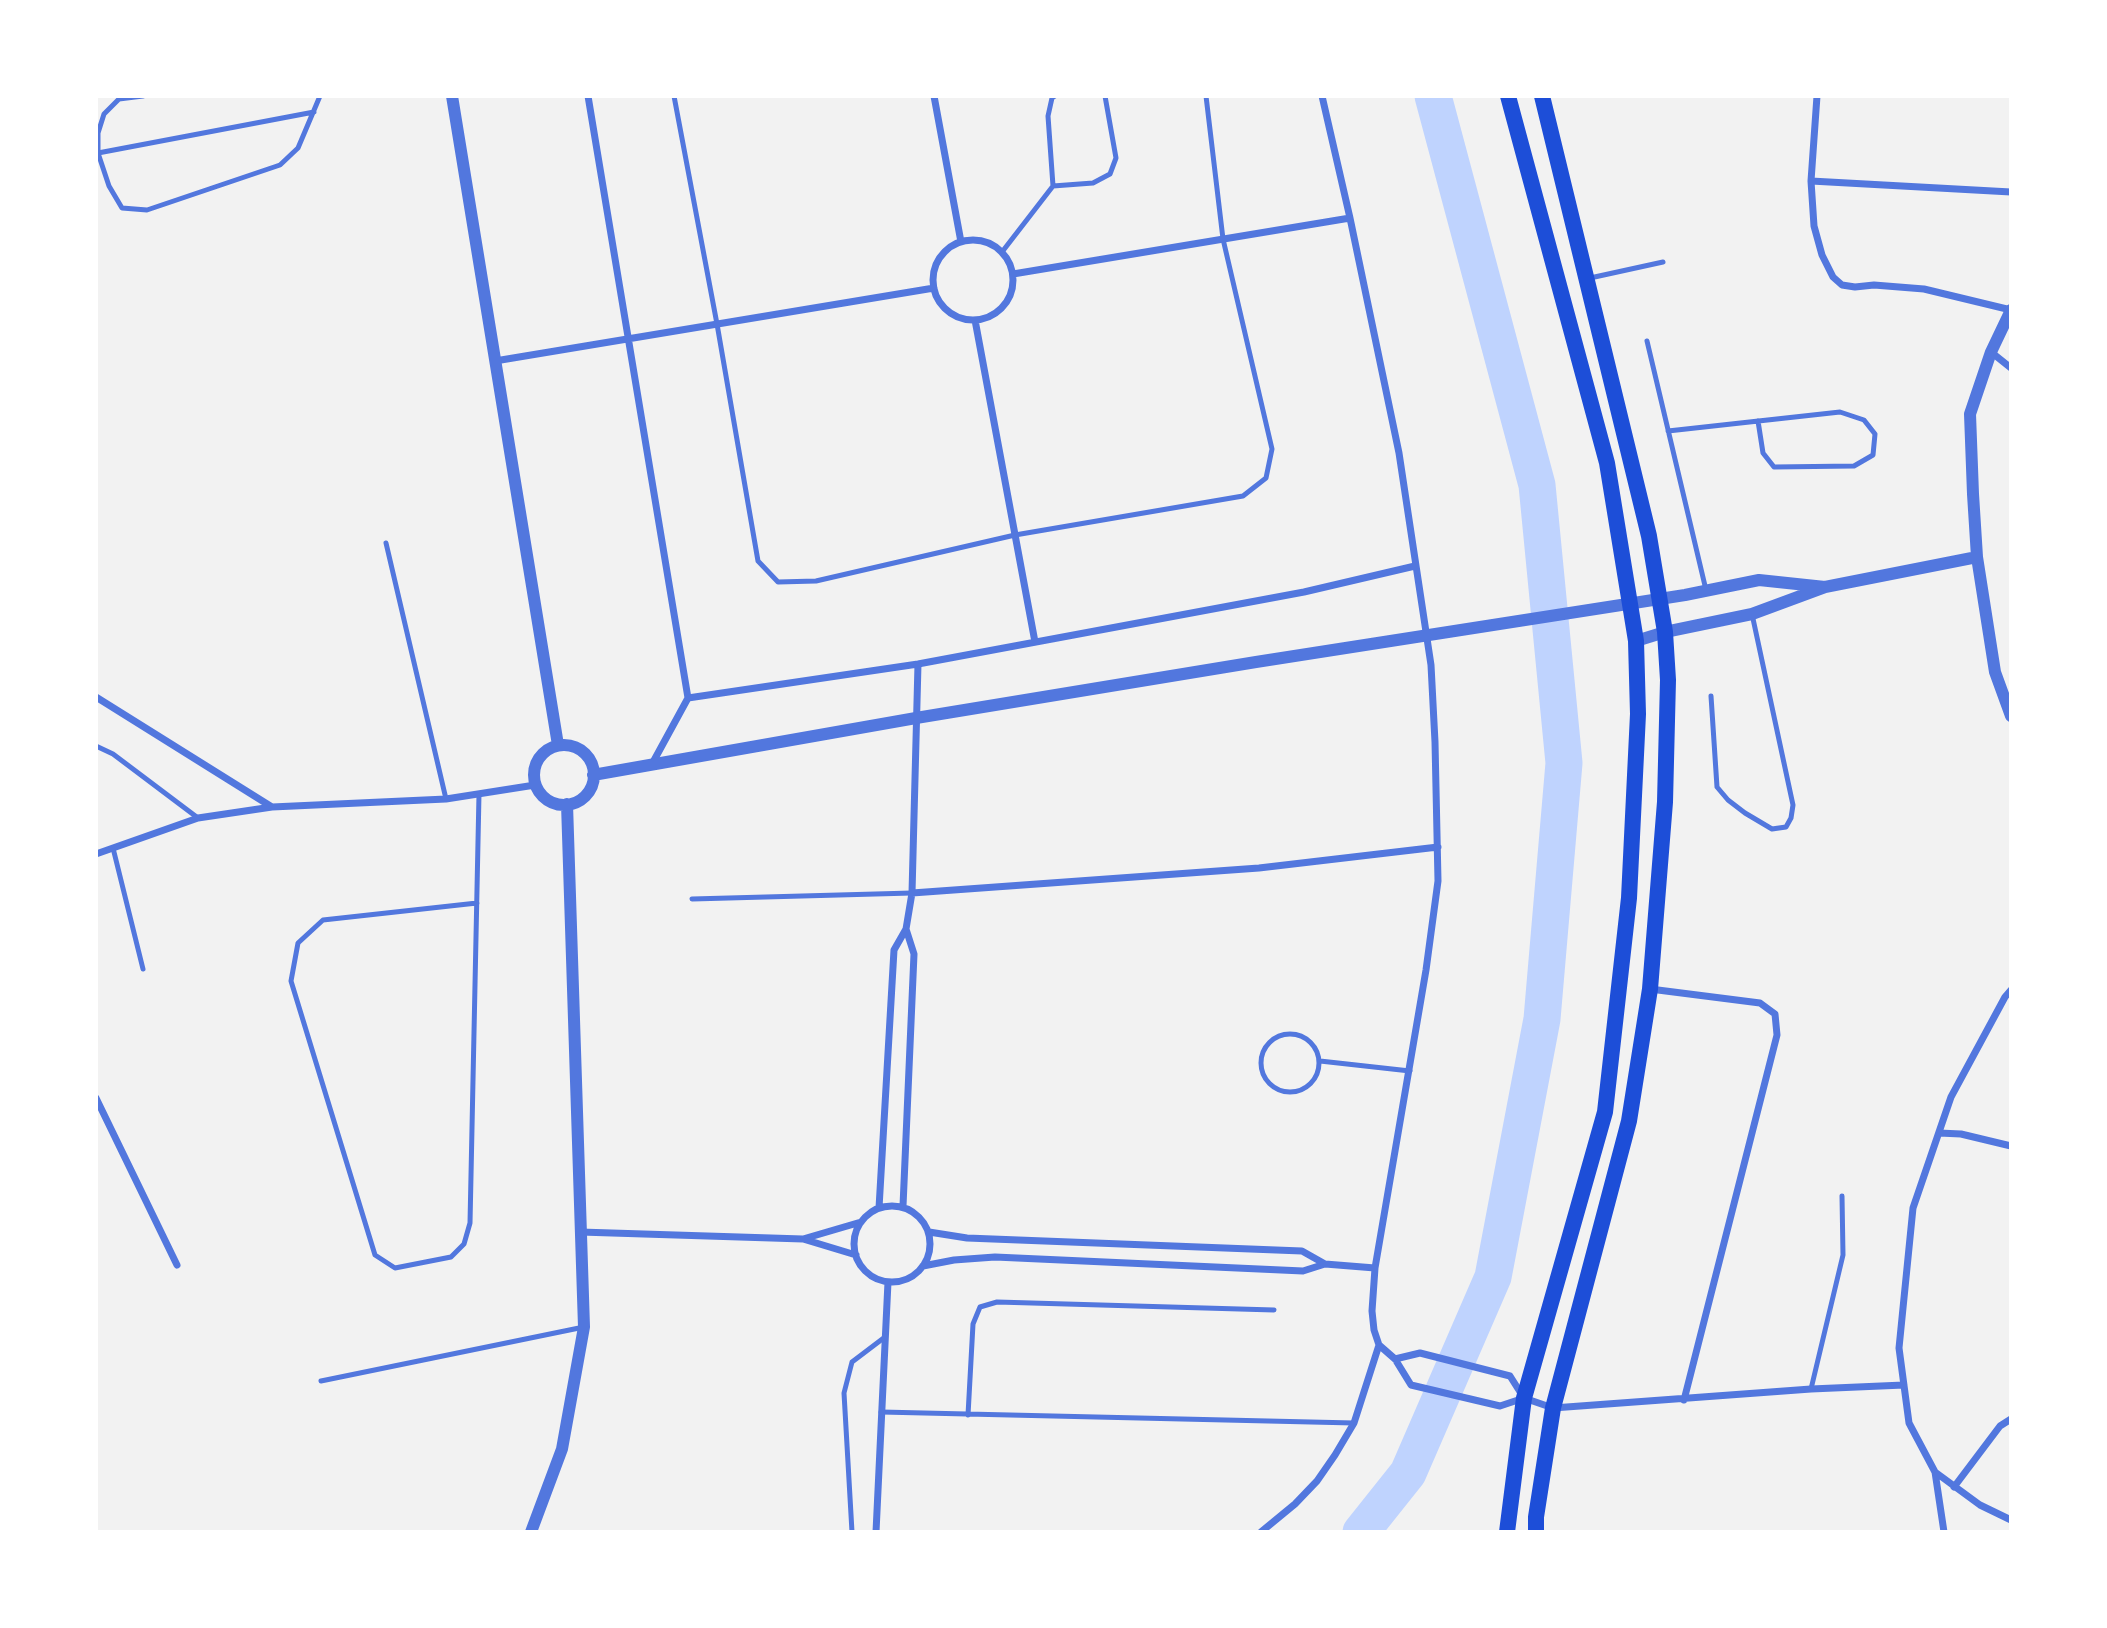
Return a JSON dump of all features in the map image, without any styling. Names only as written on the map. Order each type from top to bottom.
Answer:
[{"type":"highway","points":[[1507,1532],[1524,1398],[1605,1112],[1629,898],[1638,714],[1636,641],[1607,463],[1508,96]]},
{"type":"highway","points":[[1535,1532],[1553,1408],[1629,1121],[1650,989],[1665,802],[1668,681],[1665,632],[1649,536],[1542,96]]},
{"type":"street","points":[[452,96],[558,745]]},
{"type":"street","points":[[589,96],[688,698],[652,765]]},
{"type":"street","points":[[934,96],[961,242]]},
{"type":"street","points":[[1322,96],[1399,453],[1431,665],[1438,881],[1410,1071],[1375,1268],[1372,1311],[1379,1345],[1395,1359],[1411,1385],[1500,1406],[1524,1398],[1553,1408],[1904,1385]]},
{"type":"street","points":[[1817,96],[1811,181],[1814,226],[1822,255],[1833,277],[1842,285],[1924,289],[2011,310],[1991,352],[1970,414],[1977,557],[1995,672],[2011,716]]},
{"type":"street","points":[[1811,181],[2011,192]]},
{"type":"street","points":[[1013,274],[1350,218]]},
{"type":"street","points":[[979,240],[992,244],[1002,252],[1013,274],[1013,287],[1001,308],[991,316],[975,320],[956,316],[946,309],[938,299],[933,275],[944,252],[955,244],[979,240]]},
{"type":"street","points":[[495,361],[934,288]]},
{"type":"street","points":[[975,320],[1035,642]]},
{"type":"street","points":[[1991,352],[2011,368]]},
{"type":"street","points":[[1636,641],[1665,632],[1752,614],[1825,587],[1977,557]]},
{"type":"street","points":[[688,698],[918,664],[1304,592],[1415,566]]},
{"type":"street","points":[[593,775],[916,718],[1685,595],[1759,580],[1825,587]]},
{"type":"street","points":[[879,1208],[894,950],[906,929],[912,893],[918,664]]},
{"type":"street","points":[[96,696],[272,807]]},
{"type":"street","points":[[558,745],[583,751],[589,758],[593,775],[589,791],[583,798],[567,804],[548,800],[541,794],[534,777],[537,760],[542,753],[558,745]]},
{"type":"street","points":[[96,854],[198,818],[272,807],[446,799],[536,785]]},
{"type":"street","points":[[531,1532],[562,1449],[584,1327],[567,804]]},
{"type":"street","points":[[912,893],[1259,868],[1438,847]]},
{"type":"street","points":[[903,1206],[914,954],[906,929]]},
{"type":"street","points":[[1650,989],[1760,1003],[1775,1014],[1777,1035],[1684,1399]]},
{"type":"street","points":[[1944,1532],[1935,1472],[1909,1423],[1899,1348],[1913,1208],[1951,1097],[2005,996],[2011,990]]},
{"type":"street","points":[[96,1098],[177,1265]]},
{"type":"street","points":[[1939,1133],[1961,1134],[2011,1146]]},
{"type":"street","points":[[890,1205],[903,1206],[915,1212],[924,1222],[931,1245],[923,1266],[913,1276],[888,1282],[867,1273],[856,1255],[855,1234],[868,1214],[890,1205]]},
{"type":"street","points":[[803,1238],[861,1222]]},
{"type":"street","points":[[580,1232],[803,1238],[856,1255]]},
{"type":"street","points":[[929,1232],[967,1238],[1302,1251],[1325,1264]]},
{"type":"street","points":[[923,1266],[954,1260],[995,1257],[1303,1271],[1325,1264],[1375,1268]]},
{"type":"street","points":[[876,1532],[888,1282]]},
{"type":"street","points":[[1261,1532],[1296,1504],[1317,1481],[1354,1423],[1379,1345]]},
{"type":"street","points":[[1395,1359],[1420,1353],[1510,1376],[1524,1398]]},
{"type":"street","points":[[1954,1486],[2000,1426],[2011,1419]]},
{"type":"street","points":[[1935,1472],[1980,1505],[2011,1520]]},
{"type":"lane","points":[[143,96],[119,99],[104,114],[97,133],[98,153],[109,186],[122,208],[147,210],[280,165],[298,148],[320,96]]},
{"type":"lane","points":[[674,96],[758,561],[778,582],[816,582],[1015,535],[1243,496],[1266,478],[1272,449],[1223,239],[1206,96]]},
{"type":"lane","points":[[1002,252],[1053,186],[1048,116],[1052,98],[1055,96]]},
{"type":"lane","points":[[1053,186],[1093,183],[1110,174],[1116,158],[1105,96]]},
{"type":"lane","points":[[98,153],[314,112]]},
{"type":"lane","points":[[1587,278],[1663,262]]},
{"type":"lane","points":[[1647,341],[1706,590]]},
{"type":"lane","points":[[1668,430],[1840,412],[1864,420],[1875,434],[1873,455],[1854,466],[1774,467],[1763,453],[1758,421]]},
{"type":"lane","points":[[386,544],[446,799]]},
{"type":"lane","points":[[1711,696],[1717,787],[1728,800],[1772,829],[1786,827],[1793,805],[1752,614]]},
{"type":"lane","points":[[96,746],[113,754],[198,818]]},
{"type":"lane","points":[[477,903],[323,920],[298,943],[291,981],[375,1255],[395,1268],[452,1257],[464,1244],[470,1223],[477,903],[479,794]]},
{"type":"lane","points":[[113,848],[143,969]]},
{"type":"lane","points":[[692,899],[912,893]]},
{"type":"lane","points":[[1290,1033],[1311,1041],[1320,1061],[1318,1073],[1312,1083],[1302,1090],[1291,1092],[1279,1090],[1269,1084],[1263,1074],[1261,1062],[1263,1051],[1270,1041],[1279,1035],[1290,1033]]},
{"type":"lane","points":[[1320,1061],[1410,1071]]},
{"type":"lane","points":[[1811,1389],[1843,1255],[1842,1196]]},
{"type":"lane","points":[[968,1415],[973,1324],[980,1307],[997,1302],[1273,1310]]},
{"type":"lane","points":[[321,1381],[584,1327]]},
{"type":"lane","points":[[852,1532],[845,1393],[852,1362],[885,1337]]},
{"type":"lane","points":[[881,1412],[1354,1423]]},
{"type":"waterway","points":[[1361,1532],[1408,1473],[1493,1277],[1542,1019],[1564,763],[1537,485],[1433,96]]}]
